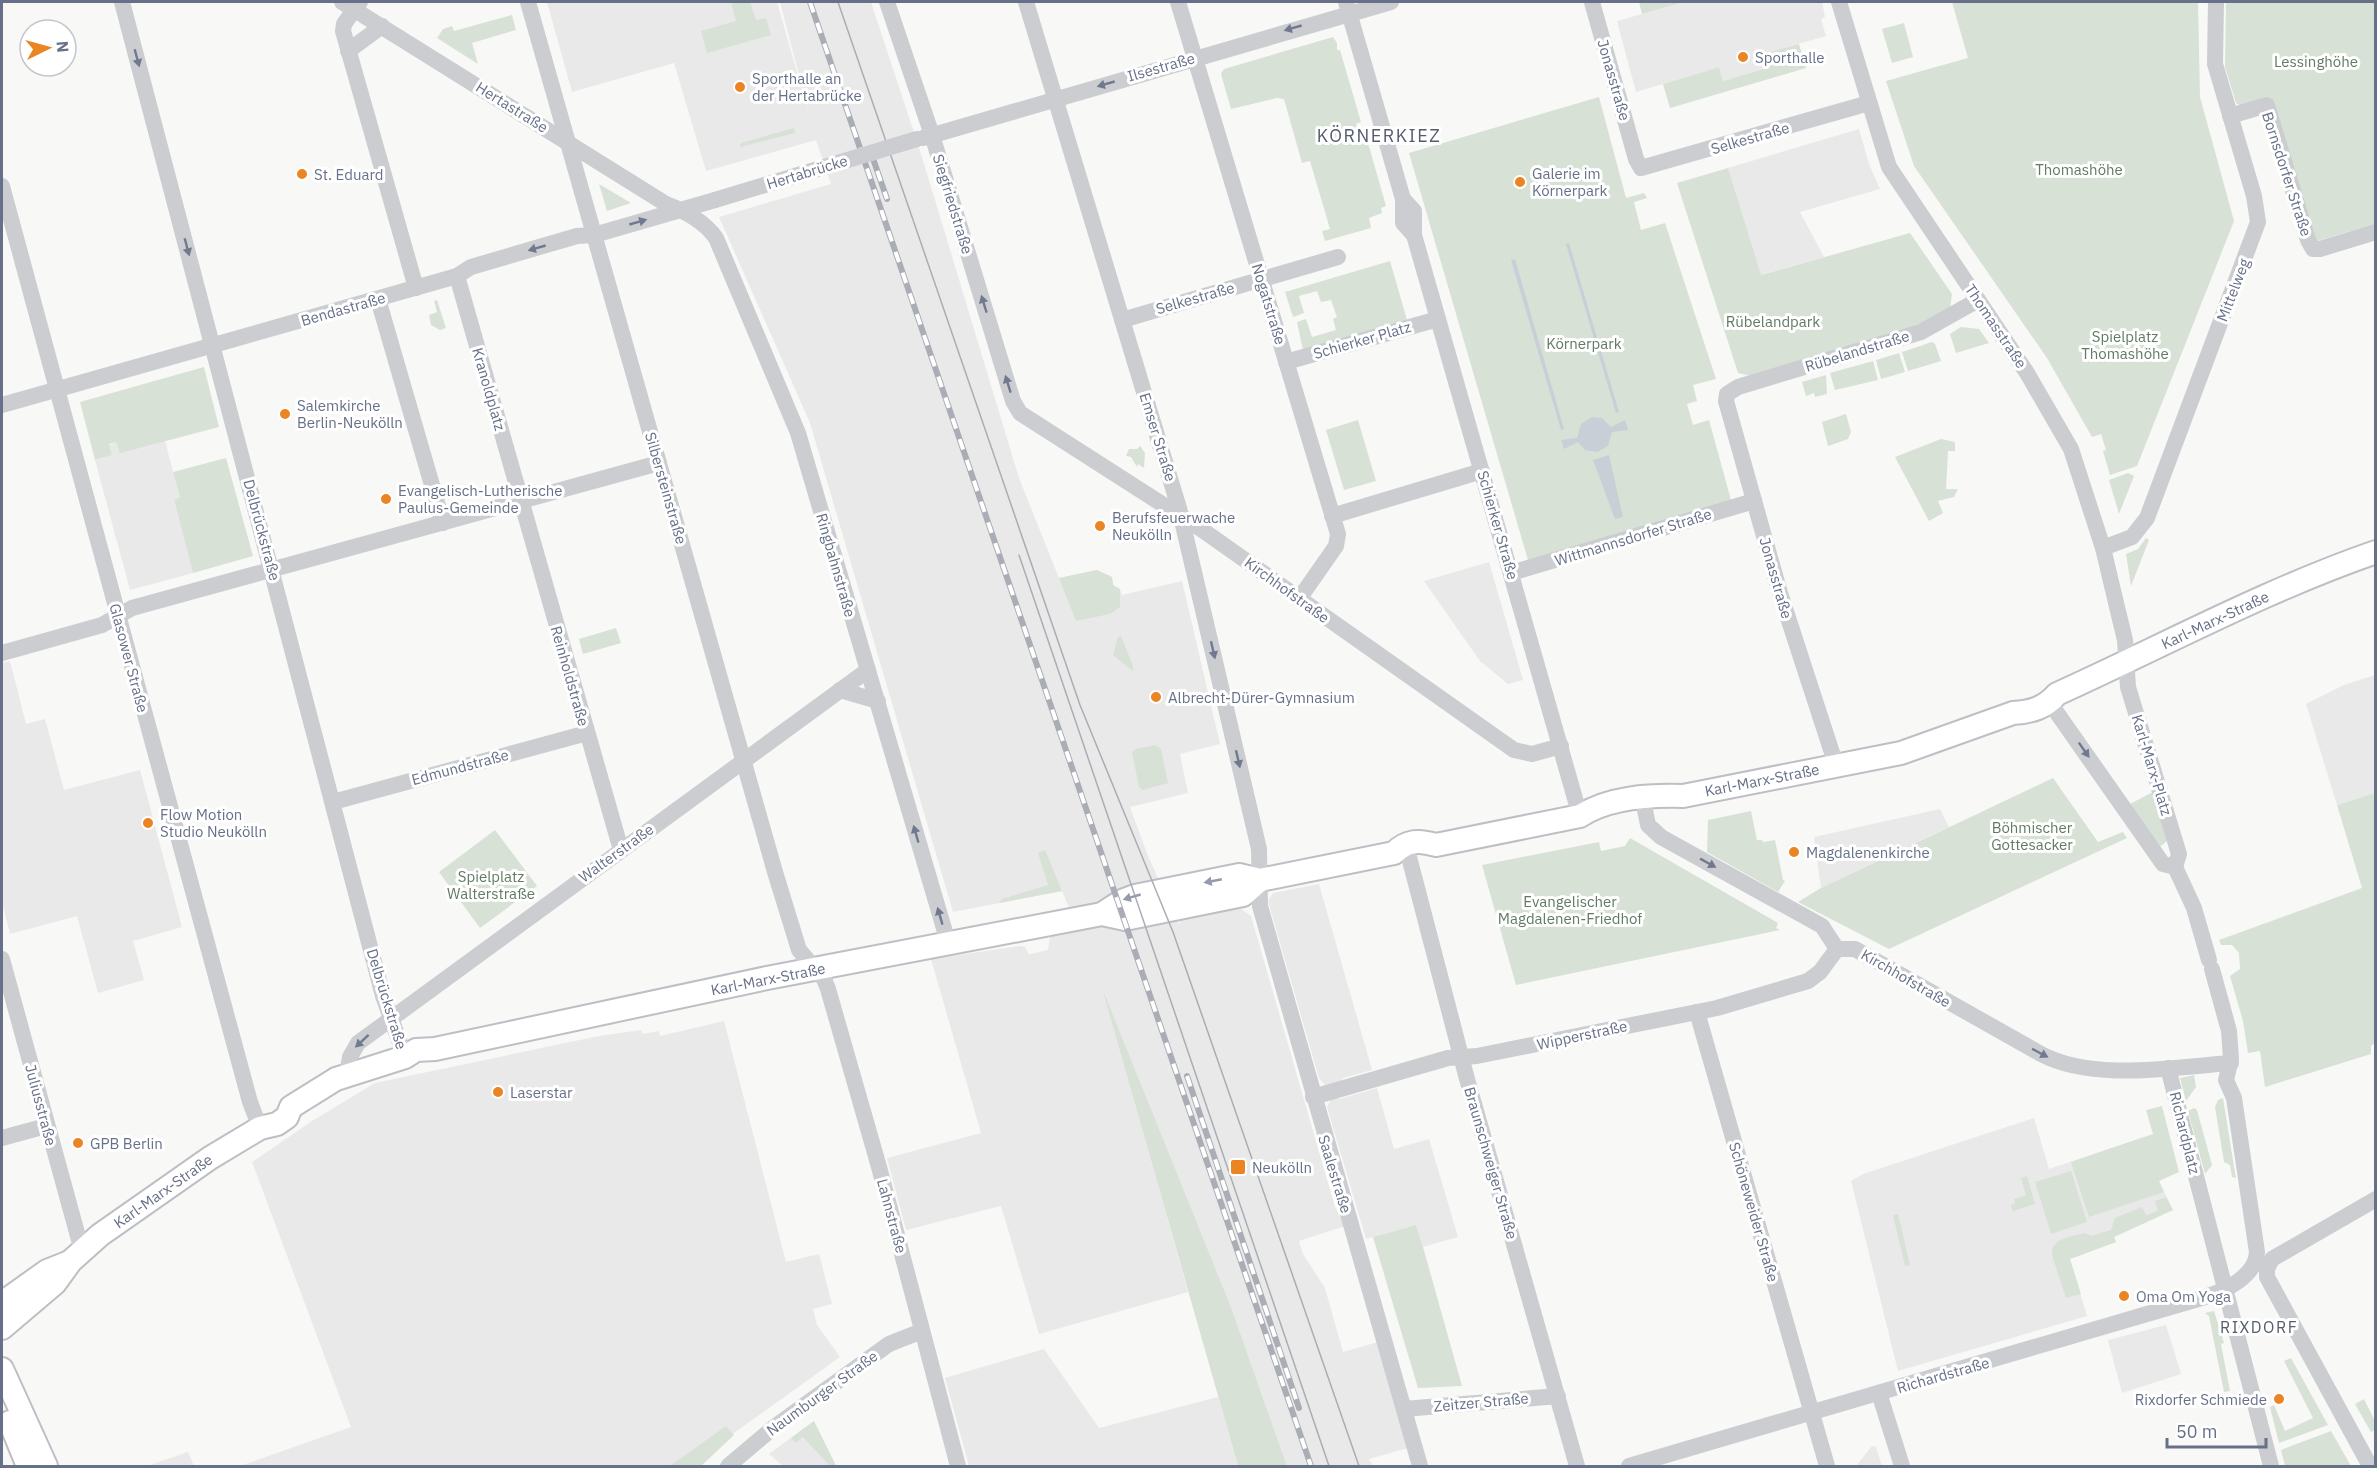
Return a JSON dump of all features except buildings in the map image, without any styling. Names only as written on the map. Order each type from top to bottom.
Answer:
[{"type":"main road","name":"Karl-Marx-Straße","points":[[1580,816],[1597,820],[1645,810],[1683,795],[1910,750],[2013,713],[2026,701],[2043,693],[2054,698],[2126,662],[2298,583],[2376,552]]},
{"type":"main road","name":"Karl-Marx-Straße","points":[[2,1303],[47,1271],[76,1256],[203,1162],[260,1128],[283,1120],[291,1107],[346,1074],[405,1057],[424,1059],[435,1049],[948,942],[1102,914],[1122,900],[1135,896],[1239,875],[1260,880],[1402,855],[1423,855],[1436,845],[1580,816],[1595,806],[1651,795],[1683,795]]},
{"type":"main road","name":"Karl-Marx-Straße","points":[[2,1328],[55,1283],[76,1256]]},
{"type":"main road","points":[[2,1369],[46,1467]]},
{"type":"main road","points":[[2,1401],[28,1467]]},
{"type":"street","name":"Delbrückstraße","points":[[122,2],[383,996],[405,1057]]},
{"type":"street","name":"Silbersteinstraße","points":[[528,2],[743,761],[799,950],[815,969]]},
{"type":"street","name":"Siegfriedstraße","points":[[887,2],[924,137],[1016,408]]},
{"type":"street","name":"Emser Straße","points":[[1026,2],[1181,516],[1259,849],[1260,880]]},
{"type":"street","name":"Nogatstraße","points":[[1178,2],[1338,534],[1336,546],[1299,599]]},
{"type":"street","name":"Ilsestraße","points":[[924,137],[1194,58],[1348,7],[1391,2]]},
{"type":"street","name":"Jonasstraße","points":[[1592,2],[1636,159]]},
{"type":"street","name":"Thomasstraße","points":[[1839,2],[1869,103],[1896,179],[2028,373],[2067,438],[2103,548],[2125,640],[2126,662]]},
{"type":"street","name":"Mittelweg","points":[[2103,548],[2132,537],[2147,518],[2256,229],[2258,212],[2215,64],[2216,2]]},
{"type":"street","name":"Hertastraße","points":[[352,4],[381,26],[666,204],[683,210]]},
{"type":"street","points":[[352,4],[343,27],[348,51],[416,288]]},
{"type":"street","name":"Schierker Straße","points":[[1348,7],[1403,199],[1414,211],[1414,235],[1580,816]]},
{"type":"street","points":[[348,51],[381,26]]},
{"type":"street","name":"Selkestraße","points":[[1636,159],[1641,168],[1653,167],[1869,103]]},
{"type":"street","name":"Bornsdorfer Straße","points":[[2230,116],[2267,105],[2306,235],[2313,249],[2376,232]]},
{"type":"street","name":"Hertabrücke","points":[[683,210],[924,137]]},
{"type":"street","name":"Glasower Straße","points":[[2,186],[248,1095],[260,1128]]},
{"type":"street","name":"Bendastraße","points":[[2,405],[457,276],[471,267],[577,236],[594,235],[683,210]]},
{"type":"street","name":"Ringbahnstraße","points":[[683,210],[703,224],[716,238],[798,433],[948,942]]},
{"type":"street","name":"Selkestraße","points":[[1122,320],[1338,257]]},
{"type":"street","name":"Kranoldplatz","points":[[457,276],[520,502]]},
{"type":"street","points":[[378,299],[443,523]]},
{"type":"street","name":"Rübelandstraße","points":[[1731,390],[1920,332],[1978,300]]},
{"type":"street","name":"Schierker Platz","points":[[1286,362],[1438,319]]},
{"type":"street","name":"Jonasstraße","points":[[1731,390],[1727,394],[1726,401],[1780,593],[1836,765]]},
{"type":"street","name":"Kirchhofstraße","points":[[1016,408],[1030,420],[1181,516],[1520,754],[1532,754],[1561,746]]},
{"type":"street","points":[[2,653],[102,625],[132,608],[659,463]]},
{"type":"street","points":[[1332,516],[1482,471]]},
{"type":"street","name":"Wittmannsdorfer Straße","points":[[1512,573],[1754,501]]},
{"type":"street","name":"Reinholdstraße","points":[[520,502],[621,850]]},
{"type":"street","name":"Karl-Marx-Platz","points":[[2126,662],[2128,687],[2179,854],[2175,867],[2194,908],[2228,1027],[2230,1063]]},
{"type":"street","name":"Walterstraße","points":[[392,1018],[868,670]]},
{"type":"street","points":[[840,690],[878,701]]},
{"type":"street","name":"Karl-Marx-Platz","points":[[2054,698],[2163,864],[2175,867]]},
{"type":"street","name":"Edmundstraße","points":[[333,802],[587,733]]},
{"type":"street","points":[[1645,810],[1648,825],[1661,837],[1822,926],[1837,949]]},
{"type":"street","name":"Braunschweiger Straße","points":[[1402,855],[1462,1057],[1577,1467]]},
{"type":"street","name":"Saalestraße","points":[[1260,880],[1260,906],[1420,1467]]},
{"type":"street","name":"Kirchhofstraße","points":[[1837,949],[1855,949],[2051,1059],[2089,1067],[2160,1068]]},
{"type":"street","name":"Wipperstraße","points":[[1313,1097],[1448,1058],[1697,1012],[1814,978],[1837,949]]},
{"type":"street","name":"Juliusstraße","points":[[2,959],[46,1126],[76,1256]]},
{"type":"street","name":"Lahnstraße","points":[[815,969],[828,989],[958,1467]]},
{"type":"street","name":"Schöneweider Straße","points":[[1697,1012],[1827,1467]]},
{"type":"street","points":[[346,1074],[350,1057],[358,1042],[392,1018]]},
{"type":"street","points":[[2160,1068],[2230,1063]]},
{"type":"street","name":"Richardstraße","points":[[1629,1467],[2205,1297],[2226,1287],[2251,1270],[2257,1252],[2252,1237],[2234,1098],[2227,1086],[2230,1063]]},
{"type":"street","name":"Richardplatz","points":[[2160,1068],[2226,1287],[2271,1467]]},
{"type":"street","points":[[2,1138],[46,1126]]},
{"type":"street","points":[[2370,1467],[2267,1277],[2267,1269],[2272,1258],[2376,1199]]},
{"type":"street","name":"Naumburger Straße","points":[[728,1467],[773,1428],[889,1344],[904,1336],[922,1331]]},
{"type":"street","points":[[1879,1393],[1902,1467]]},
{"type":"street","name":"Zeitzer Straße","points":[[1404,1409],[1558,1396]]},
{"type":"shaded area","points":[[547,2],[777,2],[810,118],[780,2],[871,2],[922,157],[1019,478],[1059,578],[1097,570],[1112,577],[1113,585],[1120,589],[1122,595],[1182,581],[1220,744],[1180,754],[1188,793],[1130,807],[1148,856],[1179,924],[1183,916],[1238,907],[1251,916],[1335,1207],[1345,1226],[1299,1241],[1303,1254],[1325,1288],[1343,1352],[1378,1342],[1408,1448],[1369,1459],[1373,1466],[1287,1466],[1231,1307],[1105,997],[1188,1292],[1039,1334],[1001,1206],[906,1230],[887,1158],[981,1133],[931,959],[1020,946],[1025,947],[1029,954],[1035,953],[1048,950],[1050,936],[1078,929],[1062,891],[953,912],[810,423],[719,217],[831,184],[816,140],[706,171],[674,63],[572,92]]},
{"type":"shaded area","points":[[1684,2],[1822,2],[1825,17],[1821,19],[1826,36],[1767,53],[1770,67],[1723,81],[1719,67],[1636,92],[1617,21]]},
{"type":"shaded area","points":[[1859,129],[1869,164],[1880,189],[1800,212],[1824,257],[1760,275],[1728,168]]},
{"type":"shaded area","points":[[1569,243],[1619,412],[1616,413],[1566,244]]},
{"type":"shaded area","points":[[1515,259],[1564,429],[1561,430],[1511,260]]},
{"type":"shaded area","points":[[1592,417],[1602,418],[1611,427],[1625,420],[1628,430],[1612,432],[1608,446],[1597,452],[1585,450],[1578,442],[1564,449],[1561,440],[1577,438],[1581,424]]},
{"type":"shaded area","points":[[165,441],[180,498],[174,500],[193,573],[130,590],[95,460],[112,455],[109,445],[116,442],[120,452]]},
{"type":"shaded area","points":[[1609,455],[1623,517],[1615,519],[1593,460]]},
{"type":"shaded area","points":[[1489,562],[1523,680],[1508,684],[1480,661],[1424,581]]},
{"type":"shaded area","points":[[10,661],[26,724],[45,719],[64,790],[140,770],[182,927],[133,941],[144,980],[98,993],[77,916],[10,934],[2,902],[2,663]]},
{"type":"shaded area","points":[[2375,675],[2375,793],[2337,805],[2306,704],[2344,685]]},
{"type":"shaded area","points":[[1940,809],[1949,827],[1821,888],[1814,837]]},
{"type":"shaded area","points":[[1319,884],[1372,1070],[1343,1078],[1340,1083],[1325,1085],[1319,1078],[1268,901],[1273,893]]},
{"type":"shaded area","points":[[724,1021],[786,1262],[819,1254],[832,1304],[813,1309],[817,1325],[840,1357],[688,1466],[240,1466],[351,1427],[252,1162],[312,1121],[375,1083],[599,1036],[641,1030],[643,1034],[659,1031],[660,1036]]},
{"type":"shaded area","points":[[1377,1088],[1394,1149],[1429,1139],[1458,1237],[1423,1247],[1416,1225],[1366,1239],[1327,1107],[1331,1099],[1335,1097],[1340,1099]]},
{"type":"shaded area","points":[[2034,1118],[2049,1169],[2144,1137],[2159,1181],[2173,1210],[2114,1237],[2116,1242],[2070,1259],[2087,1316],[1898,1371],[1851,1181],[1863,1174]]},
{"type":"shaded area","points":[[2166,1325],[2181,1374],[2122,1393],[2108,1340]]},
{"type":"shaded area","points":[[1044,1349],[1099,1428],[1218,1397],[1238,1466],[969,1466],[945,1378]]},
{"type":"shaded area","points":[[814,1421],[836,1466],[783,1466],[769,1454]]},
{"type":"shaded area","points":[[1872,1446],[1876,1447],[1882,1466],[1856,1466]]},
{"type":"shaded area","points":[[188,1452],[194,1466],[147,1466]]},
{"type":"green space","points":[[731,2],[750,2],[756,20],[766,18],[771,35],[707,53],[701,31],[736,21]]},
{"type":"green space","points":[[1639,2],[1684,2],[1642,14]]},
{"type":"green space","name":"Thomashöhe","points":[[1952,2],[2198,2],[2200,97],[2234,221],[2137,466],[2110,475],[2101,434],[2092,437],[2047,358],[1914,166],[1886,81],[1968,58]]},
{"type":"green space","name":"Lessinghöhe","points":[[2226,2],[2375,2],[2375,224],[2317,241],[2311,233],[2270,97],[2241,106],[2236,103],[2225,67]]},
{"type":"green space","points":[[512,15],[516,30],[472,43],[478,64],[437,38],[443,29],[452,26],[454,31]]},
{"type":"green space","points":[[1904,23],[1913,57],[1892,63],[1882,29]]},
{"type":"green space","points":[[1333,37],[1337,43],[1337,50],[1340,50],[1361,122],[1356,124],[1358,130],[1364,129],[1386,206],[1381,208],[1382,213],[1369,218],[1371,228],[1325,241],[1322,231],[1330,229],[1310,161],[1302,163],[1284,99],[1277,98],[1231,109],[1221,74],[1224,69]]},
{"type":"green space","points":[[1799,44],[1806,68],[1670,108],[1663,84],[1719,67],[1723,81],[1770,67],[1766,53]]},
{"type":"green space","name":"Körnerpark","points":[[1599,97],[1626,198],[1644,193],[1647,198],[1634,202],[1641,230],[1665,223],[1716,379],[1693,385],[1697,401],[1687,404],[1693,425],[1709,420],[1731,500],[1528,560],[1409,153]]},
{"type":"green space","points":[[794,128],[795,133],[740,147],[741,143]]},
{"type":"green space","name":"Rübelandpark","points":[[1728,168],[1761,275],[1910,233],[1952,294],[1950,309],[1933,320],[1751,376],[1738,373],[1677,183]]},
{"type":"green space","points":[[599,184],[631,203],[607,211]]},
{"type":"green space","points":[[1390,261],[1407,320],[1303,350],[1297,322],[1306,319],[1312,337],[1336,330],[1333,319],[1337,317],[1331,300],[1321,302],[1317,291],[1299,296],[1304,313],[1293,317],[1285,292]]},
{"type":"green space","points":[[437,300],[446,328],[440,330],[431,325],[429,315],[437,312],[434,301]]},
{"type":"green space","points":[[1961,327],[1979,329],[1989,343],[1956,353],[1950,334]]},
{"type":"green space","points":[[1932,342],[1935,344],[1941,361],[1908,371],[1902,352]]},
{"type":"green space","points":[[1899,353],[1905,372],[1881,379],[1876,360]]},
{"type":"green space","points":[[1873,361],[1878,380],[1835,390],[1830,373]]},
{"type":"green space","points":[[204,367],[219,427],[120,453],[116,442],[109,444],[112,455],[95,460],[80,402]]},
{"type":"green space","points":[[1826,375],[1827,394],[1815,397],[1814,393],[1806,396],[1802,382]]},
{"type":"green space","points":[[1846,414],[1851,432],[1848,439],[1828,446],[1822,422]]},
{"type":"green space","points":[[1358,420],[1376,481],[1344,490],[1326,430]]},
{"type":"green space","points":[[1941,439],[1955,442],[1955,451],[1948,451],[1946,489],[1958,489],[1954,497],[1938,501],[1943,513],[1929,521],[1895,457]]},
{"type":"green space","points":[[1140,446],[1145,453],[1144,468],[1138,464],[1137,467],[1131,457],[1126,456],[1129,449],[1137,449]]},
{"type":"green space","points":[[226,458],[253,556],[193,573],[174,500],[180,497],[173,472]]},
{"type":"green space","points":[[2128,473],[2134,476],[2119,514],[2109,480]]},
{"type":"green space","points":[[2146,538],[2149,540],[2131,586],[2126,554],[2138,549]]},
{"type":"green space","points":[[1097,570],[1112,577],[1113,585],[1120,589],[1120,607],[1110,614],[1076,621],[1059,578]]},
{"type":"green space","points":[[616,628],[621,643],[583,654],[579,639]]},
{"type":"green space","points":[[1121,636],[1133,671],[1113,655],[1118,637]]},
{"type":"green space","points":[[1155,745],[1161,749],[1168,783],[1143,790],[1139,787],[1132,752]]},
{"type":"green space","name":"Böhmischer Gottesacker","points":[[2053,778],[2098,842],[2123,832],[2127,838],[1889,949],[1798,902],[1821,888]]},
{"type":"green space","points":[[2153,792],[2167,841],[2161,846],[2128,805]]},
{"type":"green space","points":[[2375,793],[2375,1043],[2371,1046],[2371,1054],[2265,1087],[2260,1051],[2248,1053],[2243,1021],[2230,976],[2240,969],[2239,953],[2232,945],[2221,945],[2219,940],[2362,888],[2337,805]]},
{"type":"green space","points":[[1751,811],[1757,840],[1763,842],[1775,840],[1785,881],[1778,892],[1707,852],[1708,820]]},
{"type":"green space","name":"Spielplatz Walterstraße","points":[[495,830],[537,886],[480,928],[439,872]]},
{"type":"green space","name":"Evangelischer Magdalenen-Friedhof","points":[[1630,838],[1778,923],[1776,928],[1780,930],[1516,985],[1482,865],[1599,842],[1601,851],[1625,846]]},
{"type":"green space","points":[[1045,850],[1062,891],[999,903],[1002,899],[1048,885],[1038,853]]},
{"type":"green space","points":[[1102,988],[1231,1307],[1287,1466],[1238,1466]]},
{"type":"green space","points":[[2194,1075],[2196,1087],[2186,1101],[2180,1078]]},
{"type":"green space","points":[[2223,1098],[2236,1178],[2232,1177],[2230,1165],[2224,1162],[2215,1107],[2218,1100]]},
{"type":"green space","points":[[2162,1106],[2179,1172],[2159,1181],[2164,1192],[2089,1217],[2071,1162],[2153,1134],[2146,1110]]},
{"type":"green space","points":[[2194,1108],[2197,1110],[2212,1165],[2205,1174],[2188,1111]]},
{"type":"green space","points":[[2071,1171],[2087,1222],[2051,1234],[2035,1182]]},
{"type":"green space","points":[[2027,1176],[2035,1204],[2013,1211],[2011,1205],[2015,1204],[2014,1199],[2026,1195],[2021,1178]]},
{"type":"green space","points":[[2166,1197],[2173,1210],[2114,1237],[2116,1242],[2070,1259],[2081,1294],[2066,1298],[2052,1255],[2055,1245],[2063,1239],[2084,1233],[2091,1236],[2111,1230],[2115,1218],[2142,1207],[2146,1215],[2158,1211],[2155,1201]]},
{"type":"green space","points":[[1898,1214],[1910,1265],[1905,1266],[1893,1215]]},
{"type":"green space","points":[[1416,1225],[1462,1386],[1418,1388],[1373,1237]]},
{"type":"green space","points":[[2214,1311],[2224,1343],[2221,1344],[2230,1391],[2224,1392],[2209,1316],[2205,1313]]},
{"type":"green space","points":[[2291,1358],[2328,1425],[2279,1443],[2270,1407],[2274,1405],[2285,1431],[2313,1418],[2284,1361]]},
{"type":"green space","points":[[2364,1399],[2375,1421],[2375,1430],[2371,1432],[2355,1404]]},
{"type":"green space","points":[[814,1421],[836,1466],[830,1466],[803,1437],[796,1443],[791,1438]]},
{"type":"green space","points":[[726,1426],[734,1435],[701,1466],[670,1466]]},
{"type":"green space","points":[[2331,1431],[2351,1466],[2285,1466],[2281,1450]]},
{"type":"tram line","points":[[838,2],[1080,705],[1173,932],[1359,1466]]},
{"type":"tram line","points":[[1019,555],[1329,1466]]},
{"type":"railway","points":[[810,2],[1311,1466]]},
{"type":"railway","points":[[870,150],[887,199]]},
{"type":"railway","points":[[1187,1076],[1299,1408]]},
{"type":"place","name":"Sporthalle","points":[[1743,57]]},
{"type":"place","name":"Sporthalle an der Hertabrücke","points":[[740,87]]},
{"type":"place","name":"St. Eduard","points":[[302,174]]},
{"type":"place","name":"Galerie im Körnerpark","points":[[1520,182]]},
{"type":"place","name":"Salemkirche Berlin-Neukölln","points":[[285,414]]},
{"type":"place","name":"Evangelisch-Lutherische Paulus-Gemeinde","points":[[386,499]]},
{"type":"place","name":"Berufsfeuerwache Neukölln","points":[[1100,526]]},
{"type":"place","name":"Albrecht-Dürer-Gymnasium","points":[[1156,697]]},
{"type":"place","name":"Flow Motion Studio Neukölln","points":[[148,823]]},
{"type":"place","name":"Magdalenenkirche","points":[[1794,852]]},
{"type":"place","name":"Laserstar","points":[[498,1092]]},
{"type":"place","name":"GPB Berlin","points":[[78,1143]]},
{"type":"place","name":"Neukölln","points":[[1238,1167]]},
{"type":"place","name":"Oma Om Yoga","points":[[2124,1296]]},
{"type":"place","name":"Rixdorfer Schmiede","points":[[2279,1399]]},
{"type":"district","name":"KÖRNERKIEZ","points":[[1379,135]]},
{"type":"district","name":"RIXDORF","points":[[2259,1327]]},
{"type":"park label","name":"Spielplatz Thomashöhe","points":[[2125,344]]}]
